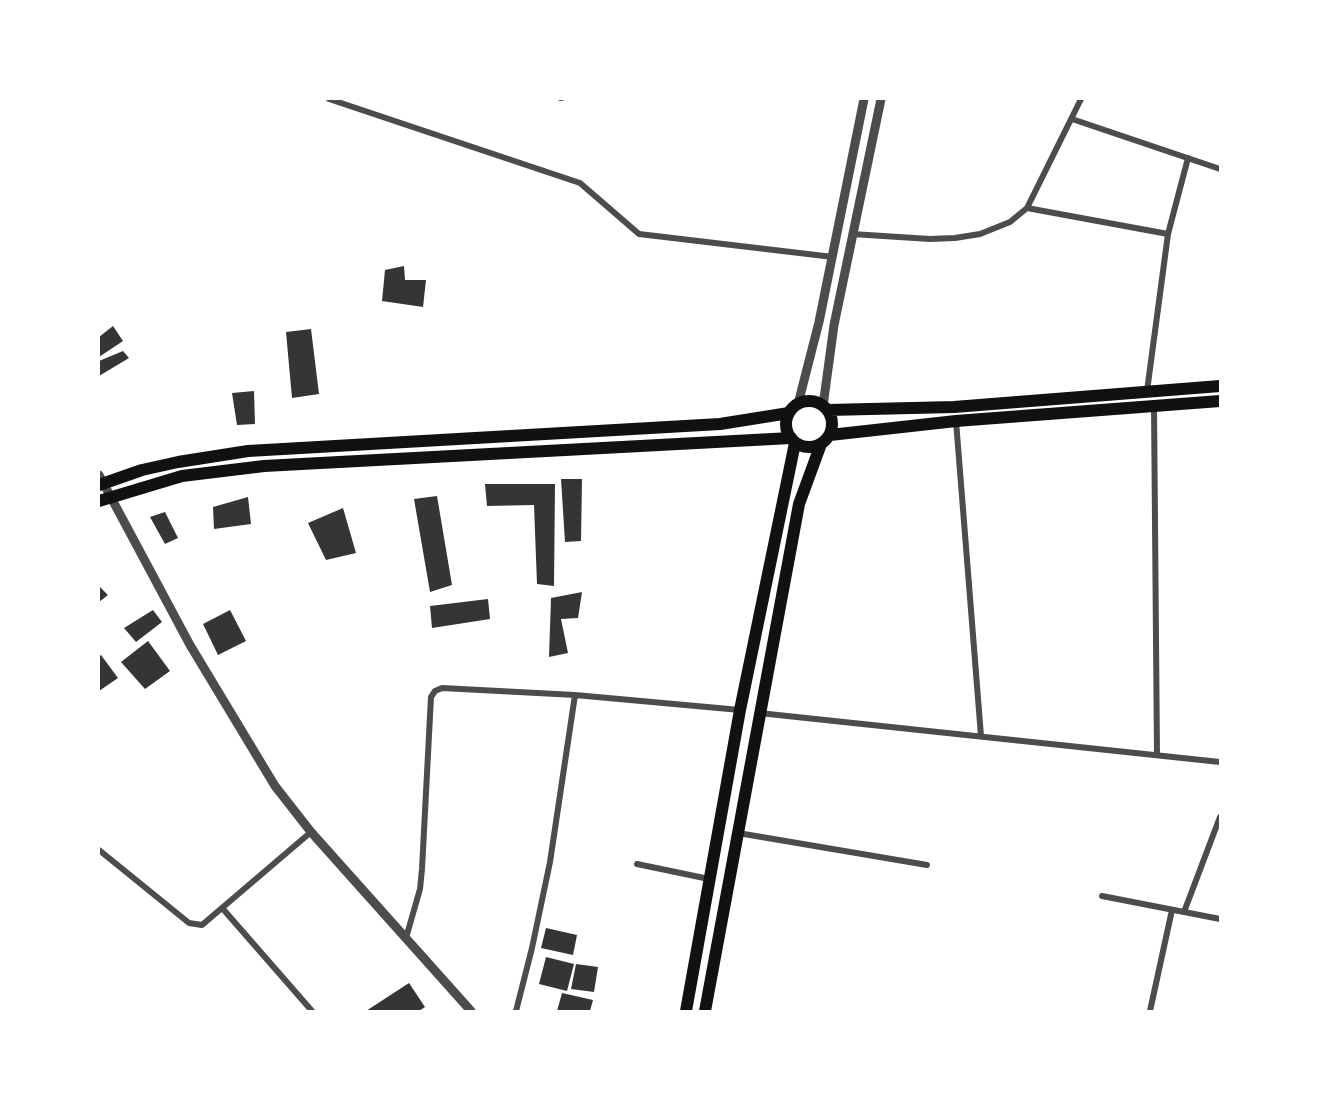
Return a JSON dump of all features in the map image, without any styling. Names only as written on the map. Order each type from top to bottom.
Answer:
[{"type":"main road","points":[[686,1011],[740,710],[793,441],[786,426],[789,413],[798,404],[811,401],[826,408],[954,407],[1220,386]]},
{"type":"main road","points":[[99,501],[182,476],[264,466],[793,441],[808,447],[825,440],[956,421],[1220,401]]},
{"type":"main road","points":[[705,1011],[736,833],[799,504],[832,423],[826,408]]},
{"type":"main road","points":[[101,481],[196,458],[248,451],[720,424],[789,413]]},
{"type":"street","points":[[329,99],[580,183],[639,234],[833,257]]},
{"type":"street","points":[[798,404],[833,257],[864,99]]},
{"type":"street","points":[[826,408],[834,325],[881,99]]},
{"type":"street","points":[[852,234],[930,239],[955,238],[980,234],[1002,225],[1027,208],[1081,99]]},
{"type":"street","points":[[1072,119],[1220,169]]},
{"type":"street","points":[[1147,391],[1168,234],[1188,158]]},
{"type":"street","points":[[1027,208],[1168,234]]},
{"type":"street","points":[[1154,406],[1157,755]]},
{"type":"street","points":[[956,421],[981,736]]},
{"type":"street","points":[[101,481],[190,645],[275,786],[311,832],[471,1011]]},
{"type":"street","points":[[406,938],[420,889],[433,693],[442,688],[575,695],[740,710]]},
{"type":"street","points":[[516,1011],[550,862],[575,695]]},
{"type":"street","points":[[759,713],[1220,762]]},
{"type":"street","points":[[1184,912],[1220,817]]},
{"type":"street","points":[[99,849],[189,923],[202,925],[311,832]]},
{"type":"street","points":[[736,833],[927,865]]},
{"type":"street","points":[[637,864],[710,879]]},
{"type":"street","points":[[1102,896],[1220,919]]},
{"type":"street","points":[[223,909],[312,1011]]},
{"type":"street","points":[[1150,1011],[1173,910]]},
{"type":"building","points":[[404,266],[405,280],[426,280],[423,307],[382,301],[385,270]]},
{"type":"building","points":[[113,326],[123,341],[99,357],[99,337]]},
{"type":"building","points":[[311,329],[319,394],[292,398],[286,332]]},
{"type":"building","points":[[123,351],[129,358],[99,376],[99,361]]},
{"type":"building","points":[[254,391],[255,424],[237,425],[232,393]]},
{"type":"building","points":[[561,479],[582,479],[581,541],[565,542]]},
{"type":"building","points":[[485,484],[555,484],[554,586],[537,584],[534,505],[487,506]]},
{"type":"building","points":[[437,496],[452,585],[430,592],[414,499]]},
{"type":"building","points":[[248,497],[251,524],[214,529],[213,507]]},
{"type":"building","points":[[343,508],[356,553],[326,560],[308,523]]},
{"type":"building","points":[[165,512],[178,538],[165,544],[150,517]]},
{"type":"building","points":[[99,586],[108,595],[99,602]]},
{"type":"building","points":[[582,592],[578,618],[561,619],[568,653],[549,657],[551,598]]},
{"type":"building","points":[[488,599],[490,619],[432,628],[430,606]]},
{"type":"building","points":[[153,610],[162,622],[136,642],[124,628]]},
{"type":"building","points":[[230,610],[246,641],[218,655],[203,624]]},
{"type":"building","points":[[148,641],[170,671],[145,689],[121,662]]},
{"type":"building","points":[[101,655],[118,678],[99,691],[99,656]]},
{"type":"building","points":[[546,928],[577,935],[573,955],[541,948]]},
{"type":"building","points":[[546,957],[574,964],[567,991],[539,984]]},
{"type":"building","points":[[576,964],[598,967],[594,992],[571,989]]},
{"type":"building","points":[[409,983],[425,1007],[419,1011],[366,1011]]},
{"type":"building","points":[[562,993],[593,1000],[590,1011],[557,1011]]}]
